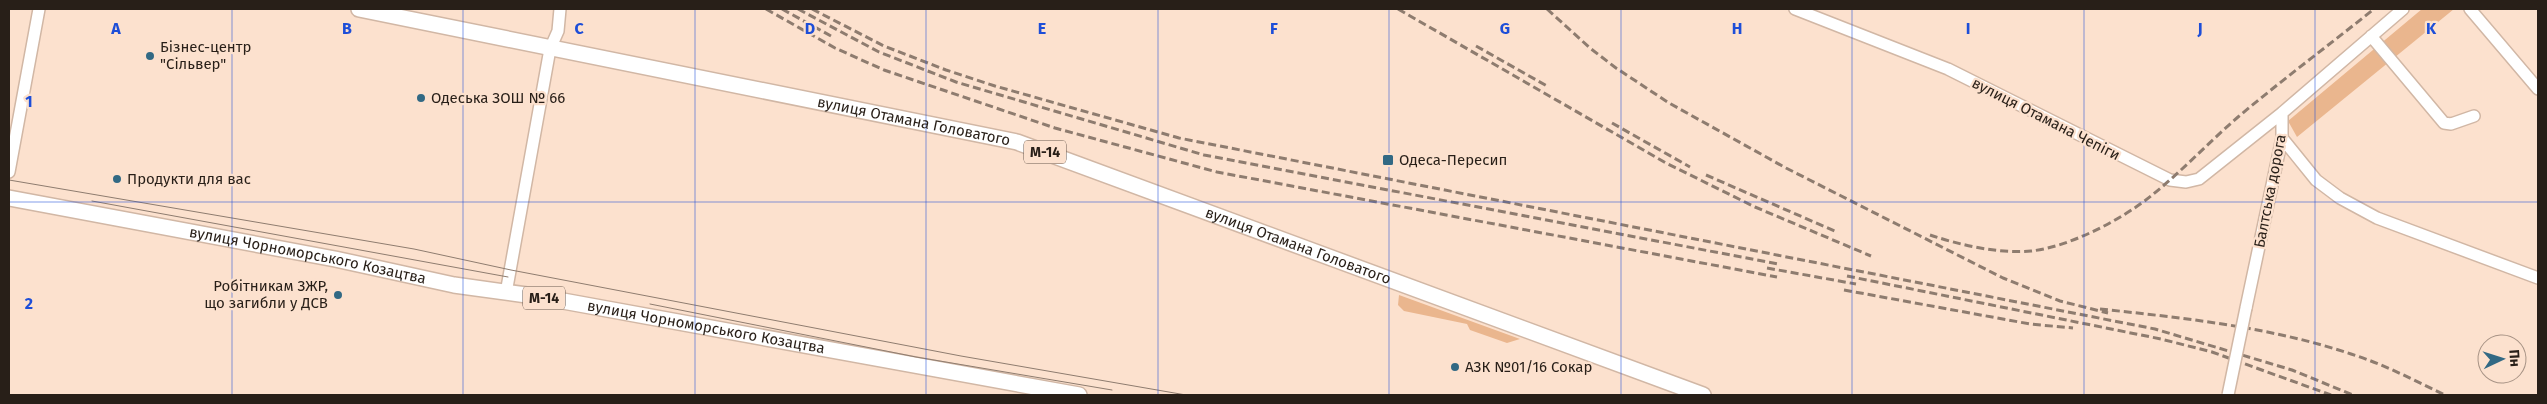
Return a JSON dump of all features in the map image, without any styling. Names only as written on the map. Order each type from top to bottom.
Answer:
[{"type":"main road","name":"вулиця Отамана Головатого","points":[[360,9],[550,49],[1017,142],[1703,395]]},
{"type":"main road","name":"вулиця Чорноморського Козацтва","points":[[9,198],[329,258],[454,285],[1079,395]]},
{"type":"street","points":[[9,172],[39,9]]},
{"type":"street","points":[[506,293],[550,49],[558,31],[560,9]]},
{"type":"street","name":"вулиця Отамана Чепіги","points":[[1795,9],[1948,69],[2170,180],[2186,182],[2199,179],[2282,113]]},
{"type":"street","name":"Балтська дорога","points":[[2228,395],[2282,138],[2282,113],[2403,9]]},
{"type":"street","points":[[2470,9],[2538,89]]},
{"type":"street","points":[[2371,36],[2444,122],[2451,124],[2474,116]]},
{"type":"street","points":[[2282,138],[2316,180],[2340,198],[2376,218],[2538,278]]},
{"type":"shaded area","points":[[2422,9],[2454,9],[2297,137],[2288,121]]},
{"type":"shaded area","points":[[1399,295],[1520,339],[1507,343],[1470,330],[1467,324],[1404,311],[1398,305]]},
{"type":"tram line","points":[[9,180],[414,249],[511,270],[961,356],[1186,395]]},
{"type":"tram line","points":[[92,201],[508,277]]},
{"type":"tram line","points":[[650,304],[916,357],[1112,390]]},
{"type":"railway","points":[[766,9],[835,48],[884,70],[1055,128],[1217,172],[1777,277]]},
{"type":"railway","points":[[782,9],[831,36]]},
{"type":"railway","points":[[798,9],[879,52],[956,82],[1204,155],[1778,264]]},
{"type":"railway","points":[[812,9],[884,46],[946,70],[995,86],[1179,138],[2155,329],[2292,370],[2353,395]]},
{"type":"railway","points":[[1398,9],[1666,163],[1755,207],[1871,256]]},
{"type":"railway","points":[[1547,9],[1590,48],[1616,68],[1669,103],[1786,168],[2003,278],[2060,301],[2108,313]]},
{"type":"railway","points":[[1930,235],[1979,248],[2018,252],[2062,244],[2110,223],[2151,196],[2238,117],[2374,9]]},
{"type":"railway","points":[[1476,46],[1547,86]]},
{"type":"railway","points":[[1612,123],[1690,167]]},
{"type":"railway","points":[[1706,175],[1837,232]]},
{"type":"railway","points":[[1767,268],[1856,284]]},
{"type":"railway","points":[[1847,276],[2161,339],[2212,352],[2331,395]]},
{"type":"railway","points":[[1844,290],[2030,324],[2073,328]]},
{"type":"railway","points":[[2100,309],[2195,320],[2290,337],[2363,358],[2445,395]]},
{"type":"place","name":"Бізнес-центр \"Сільвер\"","points":[[150,56]]},
{"type":"place","name":"Одеська ЗОШ № 66","points":[[421,98]]},
{"type":"place","name":"Одеса-Пересип","points":[[1388,160]]},
{"type":"place","name":"Продукти для вас","points":[[117,179]]},
{"type":"place","name":"Робітникам ЗЖР, що загибли у ДСВ","points":[[338,295]]},
{"type":"place","name":"АЗК №01/16 Сокар","points":[[1455,367]]}]
